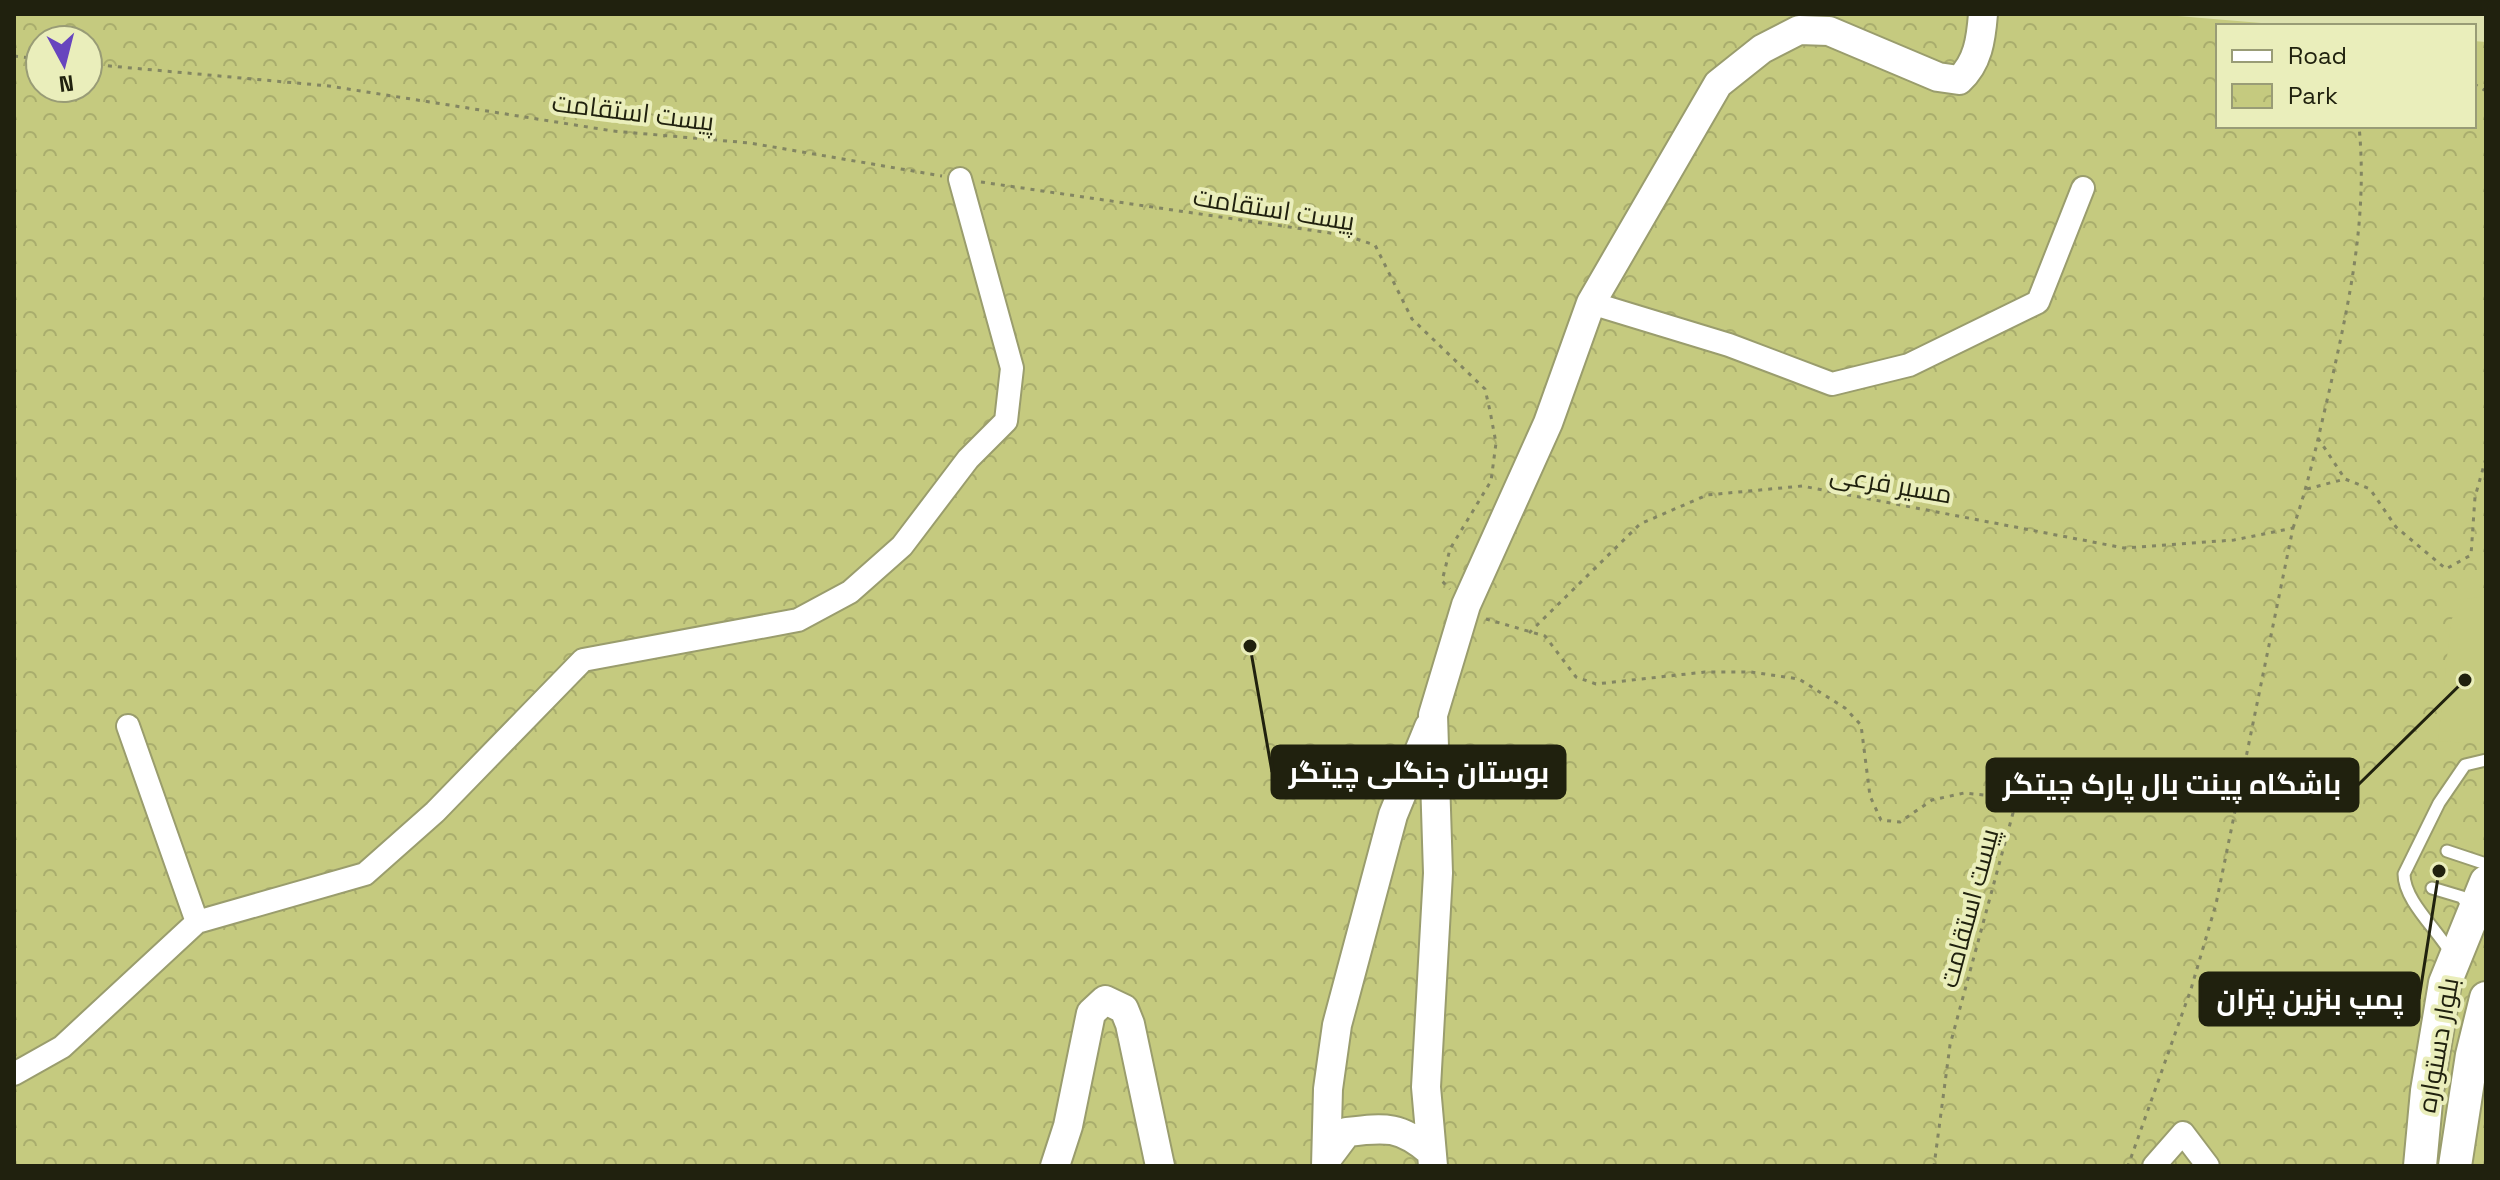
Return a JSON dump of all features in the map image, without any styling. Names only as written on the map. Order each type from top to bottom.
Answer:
[{"type":"main road","name":"بلوار دستواره","points":[[2420,1166],[2427,1091],[2450,971],[2486,882]]},
{"type":"main road","name":"بلوار دستواره","points":[[2455,1166],[2472,1055],[2486,998]]},
{"type":"street","points":[[1328,1161],[1328,1089],[1337,1025],[1393,815],[1433,715],[1466,605],[1548,423],[1591,303],[1718,84],[1762,49],[1799,30],[1829,31],[1938,77],[1959,80],[1971,69],[1982,36],[1983,14]]},
{"type":"street","points":[[14,1074],[62,1047],[197,922],[365,874],[435,812],[583,660],[798,620],[850,592],[902,546],[968,459],[1006,421],[1012,368],[960,179]]},
{"type":"street","points":[[1591,303],[1729,345],[1832,384],[1909,365],[2038,302],[2083,188]]},
{"type":"street","points":[[1432,1159],[1426,1087],[1438,873],[1433,715]]},
{"type":"street","points":[[128,726],[197,922]]},
{"type":"street","points":[[1055,1166],[1068,1126],[1091,1013],[1105,1000],[1124,1009],[1130,1024],[1160,1166]]},
{"type":"street","points":[[1328,1161],[1347,1132],[1377,1128],[1408,1133],[1432,1159]]},
{"type":"street","points":[[2154,1166],[2183,1133],[2208,1166]]},
{"type":"lane","points":[[2450,971],[2425,913],[2410,900],[2404,887],[2404,874],[2439,803],[2465,765],[2486,760]]},
{"type":"lane","points":[[2447,851],[2486,864]]},
{"type":"lane","points":[[2432,888],[2462,897],[2472,912]]},
{"type":"path","name":"پیست استقامت","points":[[104,65],[329,86],[613,131],[750,143],[960,179],[1344,235],[1375,245],[1412,319],[1485,389],[1496,443],[1491,481],[1450,549],[1442,581],[1466,605],[1480,617],[1545,636],[1576,677],[1596,684],[1705,672],[1751,672],[1799,679],[1845,708],[1861,725],[1870,796],[1881,820],[1900,822],[1932,800],[1964,793],[1994,796],[2013,813],[1950,1045],[1934,1166]]},
{"type":"path","points":[[2128,1166],[2191,989],[2216,904],[2293,528],[2307,489],[2355,278],[2364,174],[2359,128]]},
{"type":"path","points":[[2318,438],[2345,479],[2370,489],[2396,527],[2446,569],[2471,555],[2475,497],[2486,458]]},
{"type":"path","points":[[2307,489],[2345,479]]},
{"type":"path","name":"مسیر فرعی","points":[[1529,633],[1640,524],[1707,495],[1802,486],[2124,548],[2234,540],[2293,528]]},
{"type":"path","points":[[2343,1017],[2450,971]]},
{"type":"green space","points":[[14,14],[2154,14],[2273,24],[2216,24],[2216,128],[2476,128],[2476,41],[2486,42],[2486,1166],[14,1166]]},
{"type":"green space","points":[[2486,596],[2486,744],[2438,741],[2451,620],[2465,599]]},
{"type":"place","name":"بوستان جنگلی چیتگر","points":[[1250,646]]},
{"type":"place","name":"باشگاه پینت بال پارک چیتگر","points":[[2465,680]]},
{"type":"place","name":"پمپ بنزین پتران","points":[[2439,871]]}]
